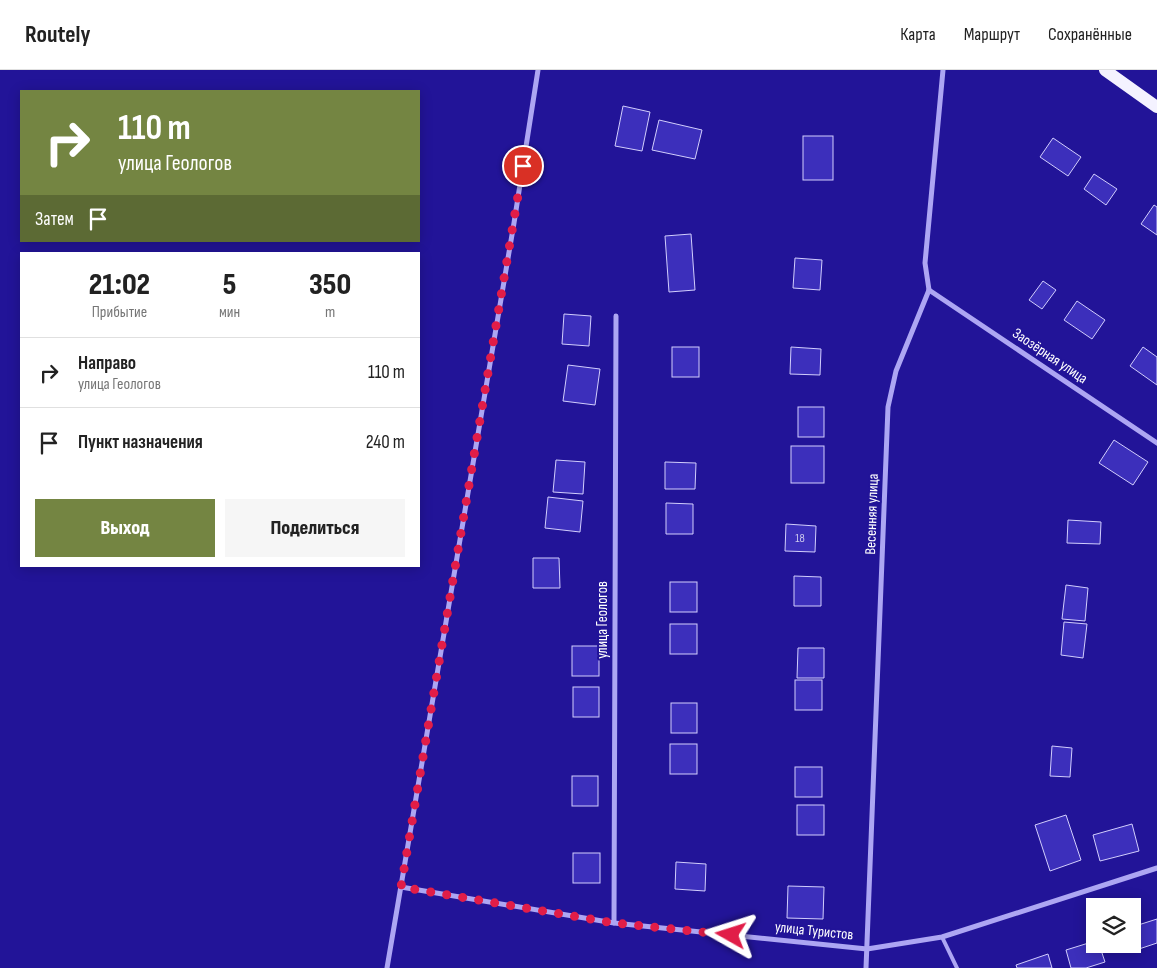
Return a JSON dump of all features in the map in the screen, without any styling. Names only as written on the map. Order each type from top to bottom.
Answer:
[{"type":"main road","points":[[1105,70],[1157,107]]},
{"type":"street","points":[[387,968],[509,253],[538,70]]},
{"type":"street","name":"Весенняя улица","points":[[866,968],[888,407],[896,371],[929,290],[926,263],[943,70]]},
{"type":"street","name":"Заозёрная улица","points":[[929,290],[1157,443]]},
{"type":"street","name":"улица Геологов","points":[[614,923],[616,316]]},
{"type":"street","name":"улица Туристов","points":[[401,887],[614,923],[867,949],[942,937],[1157,868]]},
{"type":"lane","points":[[942,937],[957,968]]},
{"type":"building","points":[[623,106],[650,112],[642,151],[615,146]]},
{"type":"building","points":[[659,120],[702,130],[695,159],[652,150]]},
{"type":"building","points":[[803,136],[833,136],[833,180],[803,180]]},
{"type":"building","points":[[1053,138],[1081,157],[1068,176],[1040,157]]},
{"type":"building","points":[[1094,174],[1117,189],[1106,205],[1084,189]]},
{"type":"building","points":[[1154,205],[1157,207],[1157,235],[1141,224]]},
{"type":"building","points":[[691,234],[695,290],[669,292],[665,236]]},
{"type":"building","points":[[795,258],[822,260],[820,290],[793,288]]},
{"type":"building","points":[[1043,281],[1056,290],[1042,309],[1029,300]]},
{"type":"building","points":[[1077,301],[1105,320],[1092,339],[1064,320]]},
{"type":"building","points":[[564,314],[591,316],[589,346],[562,344]]},
{"type":"building","points":[[672,347],[699,347],[699,377],[672,377]]},
{"type":"building","points":[[791,347],[821,349],[820,375],[790,374]]},
{"type":"building","points":[[1143,347],[1157,357],[1157,385],[1130,366]]},
{"type":"building","points":[[568,365],[600,369],[595,405],[563,401]]},
{"type":"building","points":[[798,407],[824,407],[824,437],[798,437]]},
{"type":"building","points":[[1114,440],[1148,462],[1133,485],[1099,463]]},
{"type":"building","points":[[791,446],[824,446],[824,483],[791,483]]},
{"type":"building","points":[[556,460],[585,462],[583,494],[553,492]]},
{"type":"building","points":[[665,462],[696,463],[695,489],[665,489]]},
{"type":"building","points":[[548,497],[583,501],[580,532],[545,528]]},
{"type":"building","points":[[666,503],[693,504],[693,534],[666,534]]},
{"type":"building","points":[[1068,520],[1101,522],[1100,544],[1067,543]]},
{"type":"building","points":[[786,524],[816,526],[815,552],[785,551]]},
{"type":"building","points":[[533,558],[559,558],[560,588],[533,588]]},
{"type":"building","points":[[794,576],[821,577],[821,606],[794,606]]},
{"type":"building","points":[[670,582],[697,582],[697,612],[670,612]]},
{"type":"building","points":[[1066,585],[1088,588],[1085,621],[1062,619]]},
{"type":"building","points":[[1064,622],[1087,624],[1083,658],[1061,655]]},
{"type":"building","points":[[670,624],[697,624],[697,654],[670,654]]},
{"type":"building","points":[[572,646],[599,646],[599,676],[572,676]]},
{"type":"building","points":[[798,648],[824,648],[824,678],[797,678]]},
{"type":"building","points":[[795,680],[822,680],[822,710],[795,710]]},
{"type":"building","points":[[573,687],[599,687],[599,717],[573,717]]},
{"type":"building","points":[[671,703],[697,703],[697,733],[671,733]]},
{"type":"building","points":[[670,744],[697,744],[697,774],[670,774]]},
{"type":"building","points":[[1052,746],[1072,748],[1070,777],[1050,776]]},
{"type":"building","points":[[795,767],[822,767],[822,797],[795,797]]},
{"type":"building","points":[[572,776],[598,776],[598,806],[572,806]]},
{"type":"building","points":[[797,805],[824,805],[824,835],[797,835]]},
{"type":"building","points":[[1066,815],[1081,860],[1050,871],[1035,825]]},
{"type":"building","points":[[1132,824],[1139,851],[1100,861],[1093,835]]},
{"type":"building","points":[[573,853],[600,853],[600,883],[573,883]]},
{"type":"building","points":[[676,862],[706,864],[705,891],[675,889]]},
{"type":"building","points":[[788,886],[824,887],[823,919],[787,918]]},
{"type":"building","points":[[1157,919],[1157,943],[1141,948],[1141,924]]},
{"type":"building","points":[[1086,944],[1086,953],[1102,953],[1105,962],[1086,968],[1071,968],[1066,950]]},
{"type":"building","points":[[1048,954],[1052,968],[1017,968],[1016,965]]},
{"type":"route","points":[[523,166],[401,887],[614,923],[731,935]]}]
